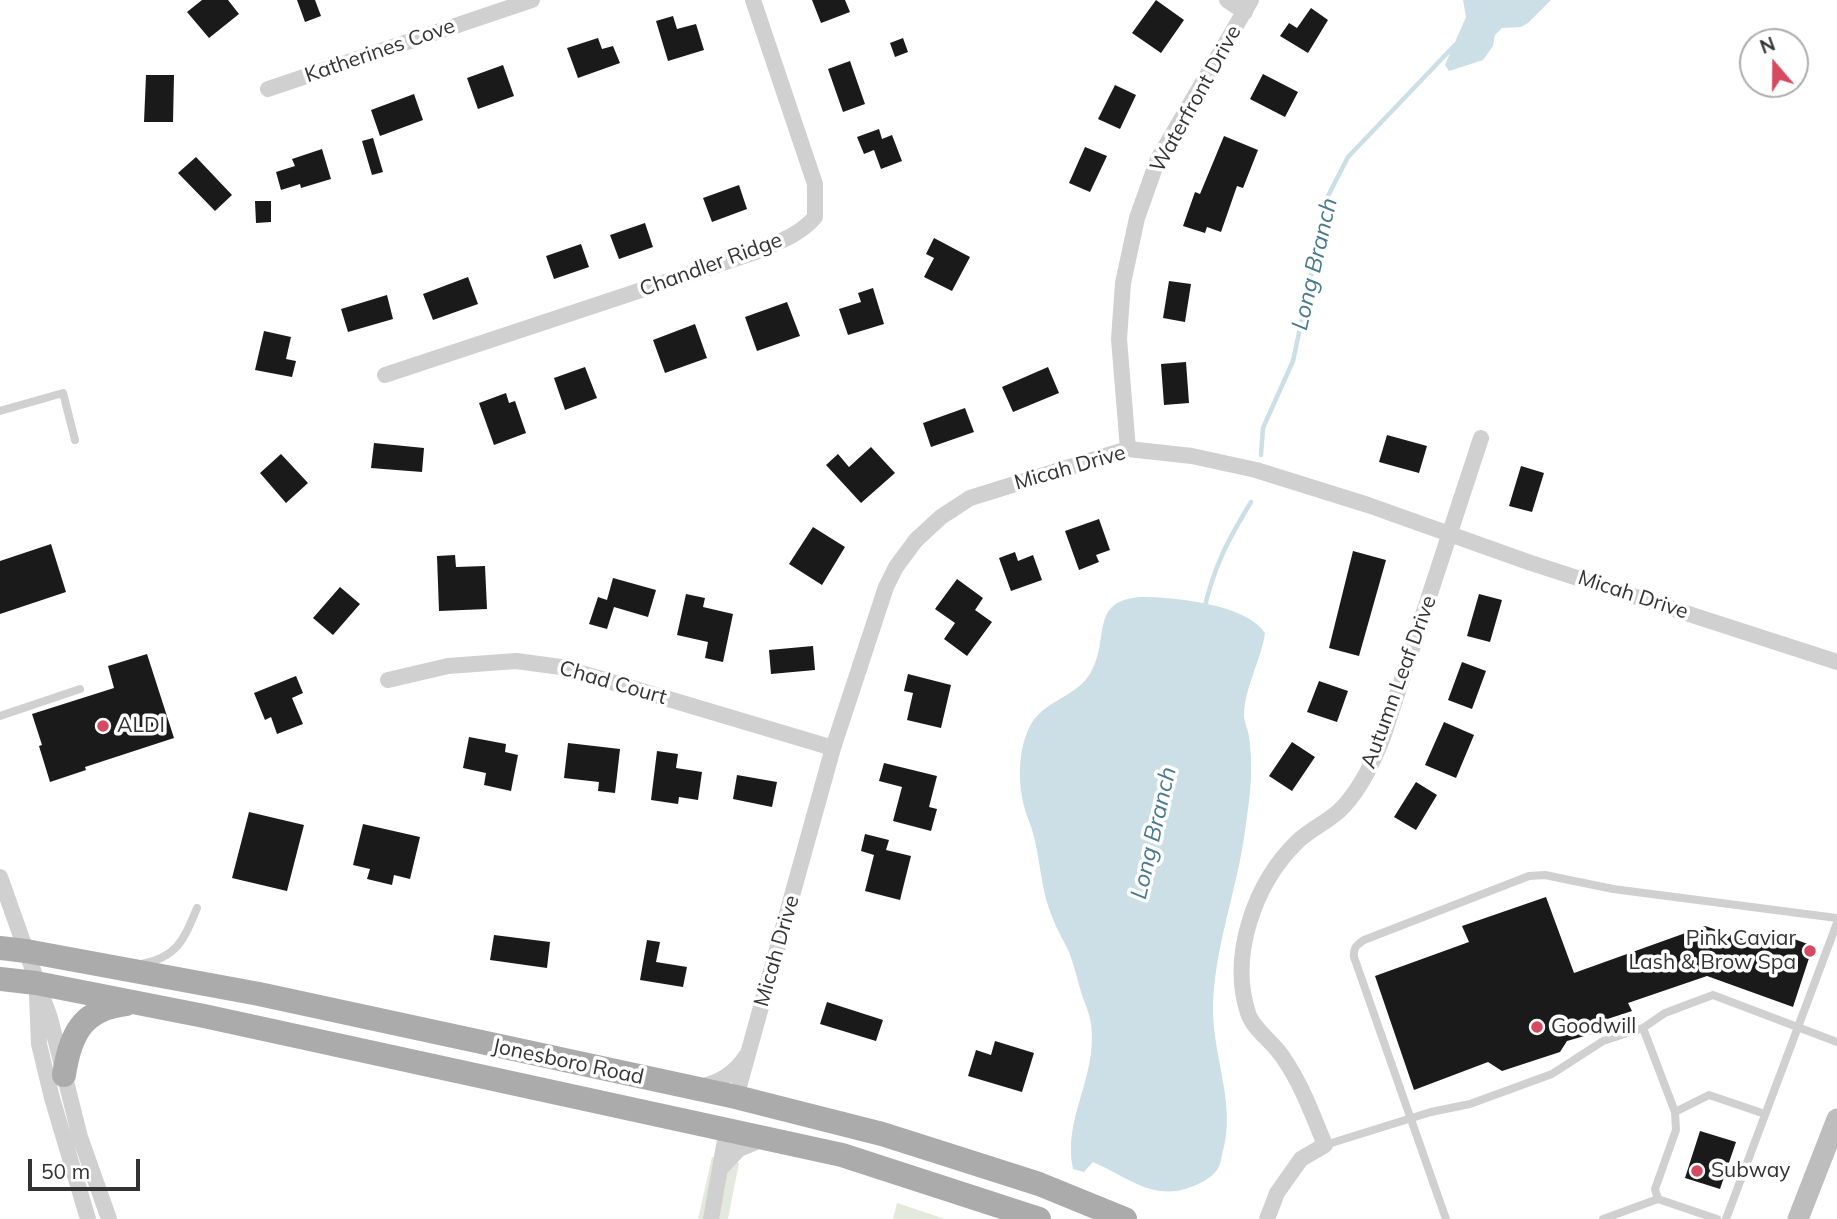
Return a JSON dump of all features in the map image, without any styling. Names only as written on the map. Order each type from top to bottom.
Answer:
[{"type":"main road","name":"Jonesboro Road","points":[[0,948],[259,994],[736,1097],[881,1134],[1039,1184],[1125,1219]]},
{"type":"main road","name":"Jonesboro Road","points":[[0,979],[36,983],[134,1002],[842,1155],[1039,1219]]},
{"type":"main road","points":[[64,1074],[68,1048],[86,1020],[106,1008],[134,1002]]},
{"type":"main road","points":[[667,1116],[707,1116],[728,1108],[736,1097]]},
{"type":"main road","points":[[727,1129],[760,1113],[791,1111]]},
{"type":"street","name":"Katherines Cove","points":[[268,89],[532,0]]},
{"type":"street","name":"Chandler Ridge","points":[[385,375],[756,252],[808,226],[815,217],[815,184],[753,0]]},
{"type":"street","points":[[1227,0],[1248,6]]},
{"type":"street","name":"Waterfront Drive","points":[[1129,449],[1119,339],[1123,283],[1137,218],[1158,159],[1248,6]]},
{"type":"street","name":"Autumn Leaf Drive","points":[[1325,1146],[1307,1102],[1284,1058],[1248,1015],[1241,972],[1248,930],[1262,889],[1276,866],[1299,840],[1342,809],[1369,771],[1390,717],[1481,438]]},
{"type":"street","name":"Micah Drive","points":[[736,1097],[833,747],[886,587],[896,567],[916,540],[941,517],[970,498],[1129,449],[1192,456],[1256,470],[1368,505],[1531,563],[1837,662]]},
{"type":"street","name":"Chad Court","points":[[388,680],[448,666],[516,661],[561,667],[833,747]]},
{"type":"street","points":[[0,877],[50,1018],[80,1137],[109,1219]]},
{"type":"street","points":[[36,983],[39,1044],[52,1098],[89,1219]]},
{"type":"street","points":[[693,1088],[719,1081],[738,1067],[749,1051]]},
{"type":"street","points":[[1798,1219],[1837,1119]]},
{"type":"street","points":[[710,1219],[727,1129]]},
{"type":"street","points":[[720,1169],[739,1149],[768,1138]]},
{"type":"street","points":[[1267,1219],[1277,1193],[1301,1159],[1325,1146]]},
{"type":"lane","points":[[0,411],[63,393],[75,440]]},
{"type":"lane","points":[[0,716],[80,689]]},
{"type":"lane","points":[[1447,1219],[1354,957],[1356,945],[1529,876],[1545,875],[1613,889],[1837,918]]},
{"type":"lane","points":[[119,968],[155,961],[176,950],[186,935],[197,908]]},
{"type":"lane","points":[[1726,1219],[1837,923]]},
{"type":"lane","points":[[1325,1146],[1411,1118],[1470,1104],[1552,1074],[1603,1041],[1643,1028],[1665,1013],[1713,995],[1837,1042]]},
{"type":"lane","points":[[1643,1028],[1675,1112],[1676,1130],[1655,1189],[1658,1199]]},
{"type":"lane","points":[[1675,1112],[1709,1095],[1765,1114]]},
{"type":"lane","points":[[1603,1219],[1658,1199],[1717,1219]]},
{"type":"shaded area","points":[[712,1157],[739,1163],[728,1219],[698,1219]]},
{"type":"shaded area","points":[[897,1203],[945,1219],[893,1219]]},
{"type":"water","points":[[1463,0],[1551,0],[1521,27],[1502,28],[1495,35],[1493,46],[1483,60],[1449,71],[1445,65],[1466,17]]},
{"type":"water","points":[[1140,597],[1189,601],[1226,609],[1256,623],[1265,633],[1245,704],[1244,718],[1251,756],[1250,797],[1214,986],[1214,1027],[1226,1100],[1226,1136],[1220,1163],[1214,1173],[1198,1184],[1177,1191],[1140,1185],[1093,1162],[1084,1172],[1073,1169],[1072,1133],[1090,1062],[1091,1024],[1071,958],[1046,900],[1034,837],[1024,806],[1020,776],[1025,737],[1035,719],[1042,711],[1085,681],[1100,647],[1107,614],[1124,600]]},
{"type":"building","points":[[202,0],[228,0],[239,14],[209,38],[187,12]]},
{"type":"building","points":[[297,0],[315,0],[321,16],[305,22]]},
{"type":"building","points":[[812,0],[845,0],[850,12],[821,23]]},
{"type":"building","points":[[1156,0],[1184,20],[1161,53],[1132,33]]},
{"type":"building","points":[[1311,8],[1328,20],[1308,53],[1280,36],[1289,23],[1297,28]]},
{"type":"building","points":[[673,16],[677,29],[696,24],[704,50],[668,61],[656,21]]},
{"type":"building","points":[[598,38],[602,49],[613,46],[620,63],[578,78],[567,48]]},
{"type":"building","points":[[903,38],[908,52],[895,57],[890,43]]},
{"type":"building","points":[[850,61],[865,104],[843,112],[828,69]]},
{"type":"building","points":[[503,65],[514,96],[478,109],[467,78]]},
{"type":"building","points":[[1263,74],[1298,92],[1285,117],[1250,99]]},
{"type":"building","points":[[146,75],[174,75],[173,122],[144,122]]},
{"type":"building","points":[[1115,85],[1136,95],[1120,129],[1098,119]]},
{"type":"building","points":[[414,94],[423,120],[380,136],[371,110]]},
{"type":"building","points":[[879,129],[882,139],[892,135],[902,161],[881,169],[874,150],[864,154],[857,137]]},
{"type":"building","points":[[1224,136],[1258,150],[1243,188],[1237,186],[1221,232],[1207,227],[1205,233],[1183,226],[1195,192],[1200,194]]},
{"type":"building","points":[[373,138],[383,172],[372,175],[362,141]]},
{"type":"building","points":[[1085,147],[1107,156],[1090,192],[1069,183]]},
{"type":"building","points":[[322,149],[331,179],[301,188],[300,184],[281,190],[276,172],[295,166],[292,159]]},
{"type":"building","points":[[196,157],[232,195],[215,211],[178,173]]},
{"type":"building","points":[[739,185],[747,209],[712,222],[703,198]]},
{"type":"building","points":[[255,201],[271,201],[271,222],[256,223]]},
{"type":"building","points":[[645,223],[653,247],[619,259],[610,235]]},
{"type":"building","points":[[934,238],[970,257],[952,291],[924,277],[934,258],[926,254]]},
{"type":"building","points":[[581,244],[589,267],[554,279],[546,256]]},
{"type":"building","points":[[468,277],[478,304],[433,320],[423,294]]},
{"type":"building","points":[[1169,281],[1191,284],[1185,322],[1163,318]]},
{"type":"building","points":[[873,288],[884,324],[848,335],[839,309],[861,302],[858,293]]},
{"type":"building","points":[[387,295],[393,319],[348,332],[341,309]]},
{"type":"building","points":[[787,302],[800,336],[757,351],[745,317]]},
{"type":"building","points":[[695,324],[707,358],[665,373],[653,340]]},
{"type":"building","points":[[264,331],[291,337],[286,359],[296,361],[292,377],[255,370]]},
{"type":"building","points":[[1186,362],[1189,403],[1164,405],[1161,364]]},
{"type":"building","points":[[585,367],[597,398],[565,410],[554,378]]},
{"type":"building","points":[[1048,367],[1059,393],[1013,412],[1002,387]]},
{"type":"building","points":[[506,393],[509,403],[515,401],[526,433],[494,445],[479,403]]},
{"type":"building","points":[[965,408],[974,432],[931,447],[923,423]]},
{"type":"building","points":[[1387,435],[1427,446],[1419,473],[1379,462]]},
{"type":"building","points":[[374,443],[424,448],[422,472],[371,468]]},
{"type":"building","points":[[871,447],[895,473],[861,503],[826,465],[838,454],[849,467]]},
{"type":"building","points":[[281,454],[308,483],[286,503],[260,473]]},
{"type":"building","points":[[1521,466],[1544,473],[1532,512],[1509,506]]},
{"type":"building","points":[[1099,519],[1110,550],[1096,555],[1099,562],[1079,570],[1065,531]]},
{"type":"building","points":[[813,527],[845,547],[822,585],[789,564]]},
{"type":"building","points":[[51,544],[66,592],[0,614],[0,561]]},
{"type":"building","points":[[1353,551],[1386,560],[1359,656],[1329,648]]},
{"type":"building","points":[[1015,552],[1018,561],[1033,555],[1042,580],[1011,591],[999,558]]},
{"type":"building","points":[[455,555],[456,567],[485,566],[487,609],[439,611],[437,556]]},
{"type":"building","points":[[613,578],[656,590],[648,617],[614,607],[607,629],[589,624],[598,597],[607,600]]},
{"type":"building","points":[[957,579],[983,598],[975,610],[992,622],[967,656],[944,639],[955,623],[935,609]]},
{"type":"building","points":[[340,587],[360,604],[333,635],[313,618]]},
{"type":"building","points":[[686,594],[705,598],[703,607],[733,614],[723,662],[705,658],[708,642],[677,635]]},
{"type":"building","points":[[1479,594],[1502,600],[1490,642],[1467,636]]},
{"type":"building","points":[[813,646],[815,670],[771,674],[769,650]]},
{"type":"building","name":"ALDI","points":[[147,654],[174,738],[85,767],[86,770],[50,782],[32,714],[114,688],[108,666]]},
{"type":"building","points":[[1462,662],[1486,671],[1472,709],[1448,700]]},
{"type":"building","points":[[908,674],[951,685],[941,728],[907,720],[913,693],[904,691]]},
{"type":"building","points":[[296,676],[303,693],[292,698],[303,724],[277,734],[271,717],[265,720],[254,693]]},
{"type":"building","points":[[1319,681],[1348,691],[1337,722],[1307,712]]},
{"type":"building","points":[[1444,722],[1474,735],[1456,778],[1425,765]]},
{"type":"building","points":[[469,737],[506,744],[505,752],[518,755],[511,791],[484,785],[486,773],[463,768]]},
{"type":"building","points":[[1292,742],[1315,757],[1292,791],[1269,776]]},
{"type":"building","points":[[568,743],[620,749],[615,793],[598,791],[599,782],[564,778]]},
{"type":"building","points":[[657,751],[678,754],[676,768],[702,772],[698,800],[679,797],[678,804],[651,800]]},
{"type":"building","points":[[884,763],[937,776],[929,807],[937,809],[931,831],[893,821],[902,787],[879,781]]},
{"type":"building","points":[[737,775],[777,782],[772,807],[733,799]]},
{"type":"building","points":[[1416,782],[1437,795],[1416,830],[1394,817]]},
{"type":"building","points":[[249,812],[304,825],[287,891],[232,878]]},
{"type":"building","points":[[363,824],[420,837],[410,879],[394,875],[392,885],[367,879],[370,869],[353,865]]},
{"type":"building","points":[[865,834],[889,840],[886,850],[911,856],[900,900],[865,891],[874,855],[861,851]]},
{"type":"building","points":[[1546,897],[1574,973],[1705,926],[1763,946],[1770,930],[1813,946],[1793,1007],[1707,976],[1628,1003],[1632,1011],[1592,1024],[1595,1033],[1567,1041],[1560,1052],[1502,1071],[1488,1062],[1414,1090],[1375,976],[1469,942],[1462,926]]},
{"type":"building","points":[[494,935],[550,942],[547,968],[490,960]]},
{"type":"building","points":[[647,940],[660,942],[656,962],[687,967],[683,987],[640,980]]},
{"type":"building","points":[[827,1002],[883,1020],[876,1041],[820,1024]]},
{"type":"building","points":[[995,1041],[1034,1053],[1022,1092],[968,1076],[976,1050],[991,1055]]},
{"type":"building","points":[[1700,1131],[1736,1142],[1720,1189],[1685,1178]]},
{"type":"waterway","name":"Long Branch","points":[[1261,455],[1263,428],[1293,361],[1328,196],[1348,157],[1455,45]]},
{"type":"waterway","name":"Long Branch","points":[[1204,610],[1223,554],[1251,502]]},
{"type":"place","name":"ALDI","points":[[103,726]]},
{"type":"place","name":"Pink Caviar Lash & Brow Spa","points":[[1810,951]]},
{"type":"place","name":"Goodwill","points":[[1537,1027]]},
{"type":"place","name":"Subway","points":[[1697,1171]]}]
